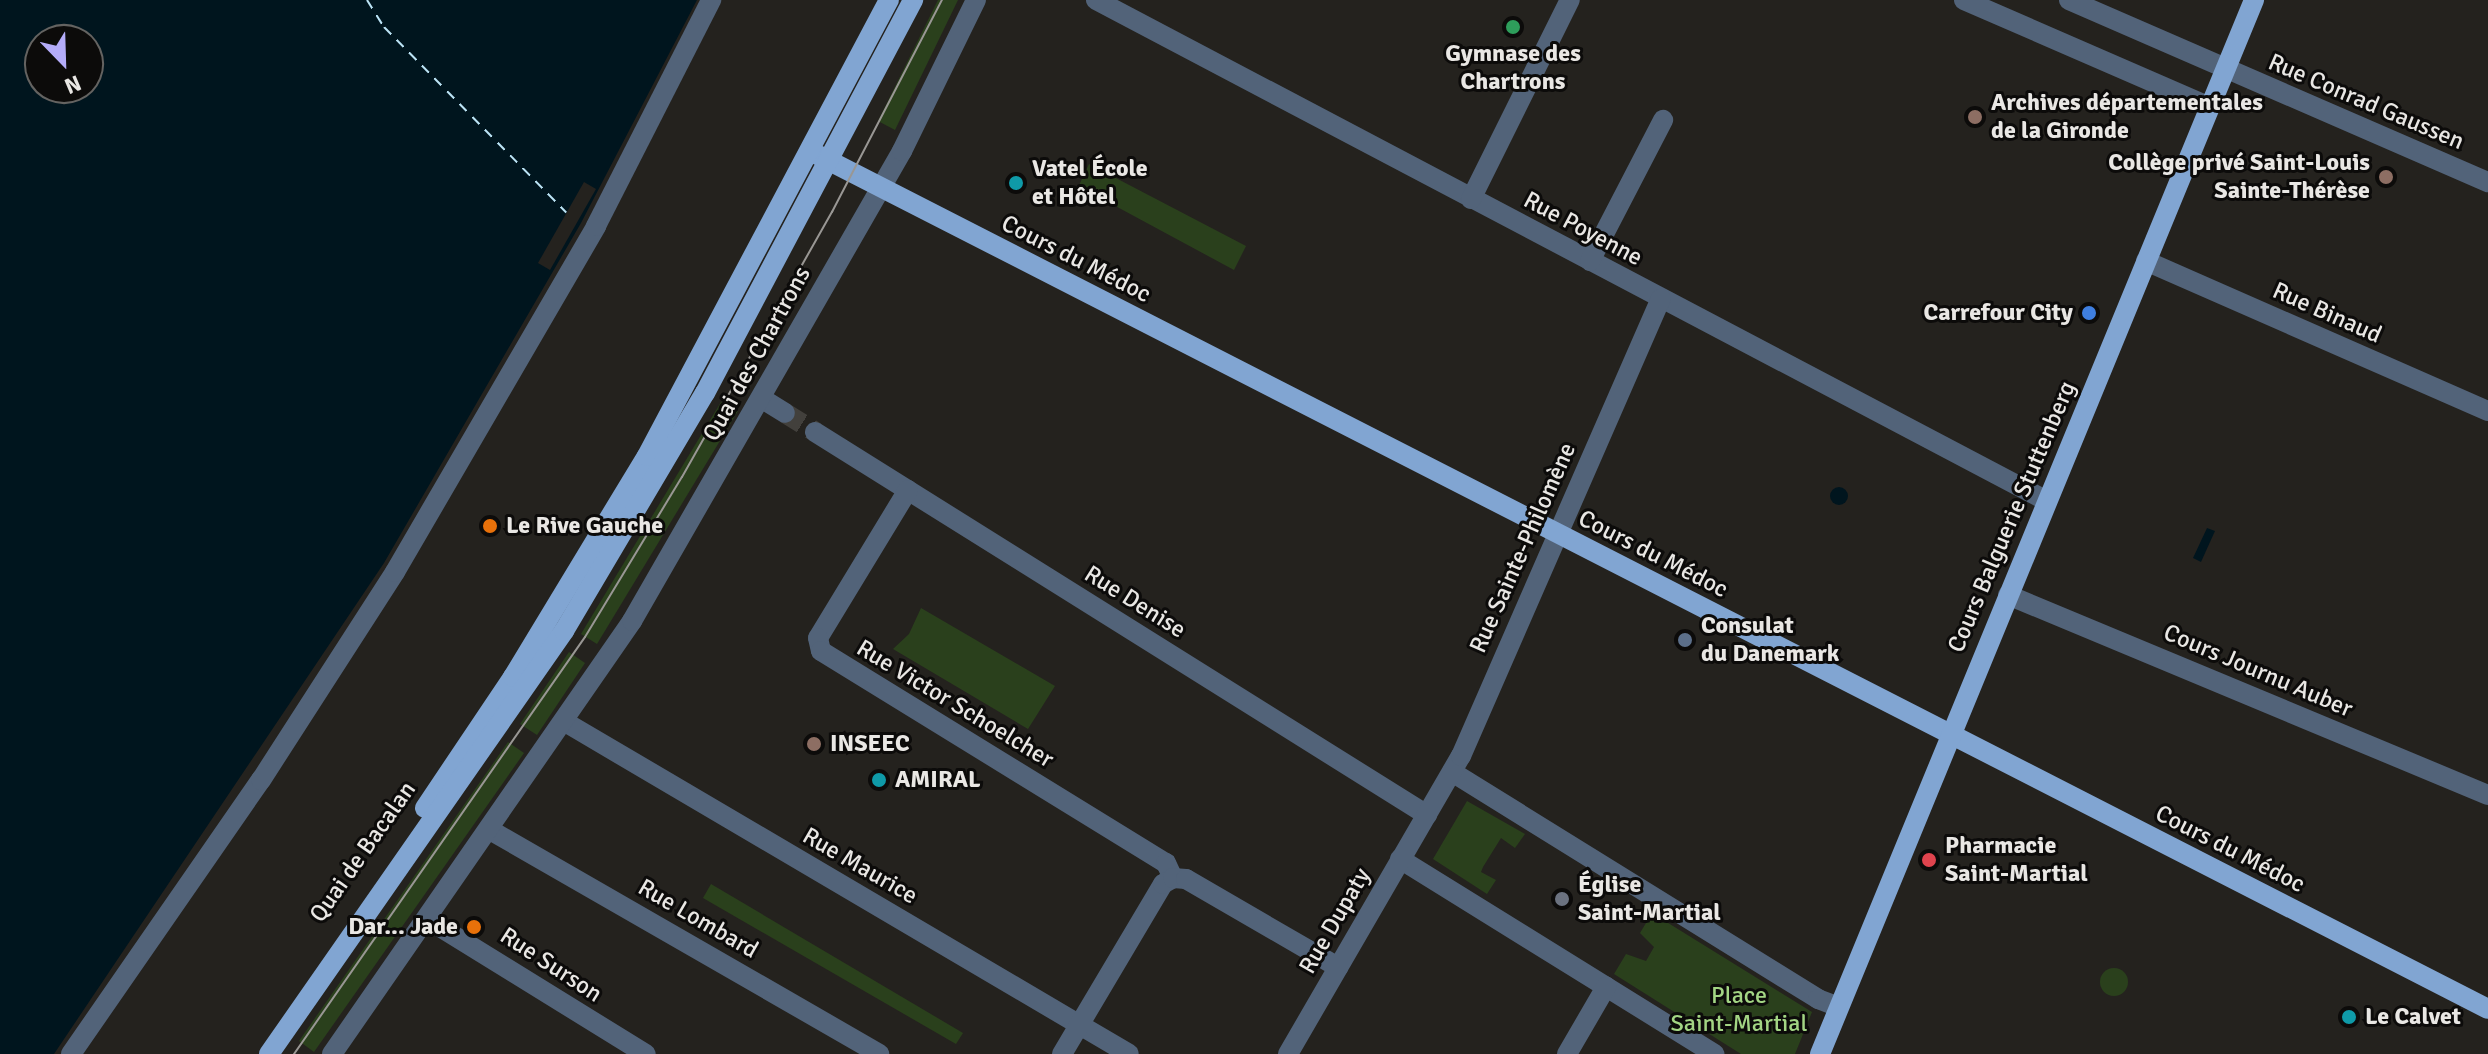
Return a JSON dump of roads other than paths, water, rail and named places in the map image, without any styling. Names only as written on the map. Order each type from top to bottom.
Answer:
[{"type":"main road","name":"Quai des Chartrons","points":[[520,682],[812,152],[889,0]]},
{"type":"main road","name":"Quai des Chartrons","points":[[520,682],[665,464],[831,162],[913,0]]},
{"type":"main road","name":"Cours Balguerie Stuttenberg","points":[[1820,1054],[2254,0]]},
{"type":"main road","name":"Cours du Médoc","points":[[812,152],[2488,1009]]},
{"type":"main road","name":"Quai de Bacalan","points":[[254,1054],[520,682]]},
{"type":"main road","name":"Quai de Bacalan","points":[[269,1054],[520,682]]},
{"type":"street","points":[[71,1054],[126,990],[402,576],[596,226],[711,0]]},
{"type":"street","name":"Quai des Chartrons","points":[[565,722],[662,571],[881,189],[976,0]]},
{"type":"street","name":"Rue Poyenne","points":[[1096,0],[2047,501]]},
{"type":"street","points":[[1471,199],[1570,0]]},
{"type":"street","points":[[1964,0],[2210,107]]},
{"type":"street","name":"Rue Conrad Gaussen","points":[[2069,0],[2488,182]]},
{"type":"street","points":[[1590,261],[1663,120]]},
{"type":"street","name":"Rue Binaud","points":[[2146,261],[2488,411]]},
{"type":"street","name":"Rue Sainte-Philomène","points":[[1427,815],[1452,772],[1661,299]]},
{"type":"street","points":[[761,398],[785,413]]},
{"type":"street","name":"Rue Denise","points":[[815,432],[1427,815]]},
{"type":"street","name":"Rue Victor Schoelcher","points":[[908,490],[818,638],[821,651],[1166,863],[1173,878]]},
{"type":"street","name":"Cours Journu Auber","points":[[2008,595],[2488,795]]},
{"type":"street","points":[[332,1054],[565,722]]},
{"type":"street","name":"Rue Maurice","points":[[565,722],[1129,1054]]},
{"type":"street","points":[[1452,772],[1818,999],[1839,1007]]},
{"type":"street","name":"Rue Dupaty","points":[[1288,1054],[1427,815]]},
{"type":"street","name":"Rue Lombard","points":[[490,830],[879,1054]]},
{"type":"street","points":[[1400,859],[1714,1054]]},
{"type":"street","points":[[1062,1054],[1163,884],[1173,878],[1186,879],[1338,967]]},
{"type":"street","name":"Rue Surson","points":[[427,919],[646,1054]]},
{"type":"street","points":[[1567,1054],[1606,987]]},
{"type":"water","points":[[0,0],[697,0],[581,223],[384,563],[54,1054],[0,1054]]},
{"type":"water","points":[[1839,487],[1848,496],[1839,505],[1830,496]]},
{"type":"water","points":[[2207,528],[2215,531],[2201,562],[2193,558]]},
{"type":"tunnel","points":[[785,413],[815,432]]},
{"type":"tram line","points":[[294,1054],[585,637],[682,477],[832,212],[942,0]]},
{"type":"place","name":"Gymnase des Chartrons","points":[[1513,27]]},
{"type":"place","name":"Archives départementales de la Gironde","points":[[1975,117]]},
{"type":"place","name":"Collège privé Saint-Louis Sainte-Thérèse","points":[[2386,177]]},
{"type":"place","name":"Vatel École et Hôtel","points":[[1016,183]]},
{"type":"place","name":"Carrefour City","points":[[2089,313]]},
{"type":"place","name":"Le Rive Gauche","points":[[490,526]]},
{"type":"place","name":"Consulat du Danemark","points":[[1685,640]]},
{"type":"place","name":"INSEEC","points":[[814,744]]},
{"type":"place","name":"AMIRAL","points":[[879,780]]},
{"type":"place","name":"Pharmacie Saint-Martial","points":[[1929,860]]},
{"type":"place","name":"Église Saint-Martial","points":[[1562,899]]},
{"type":"place","name":"Dar... Jade","points":[[474,927]]},
{"type":"place","name":"Le Calvet","points":[[2349,1017]]},
{"type":"park label","name":"Place Saint-Martial","points":[[1739,1010]]}]
